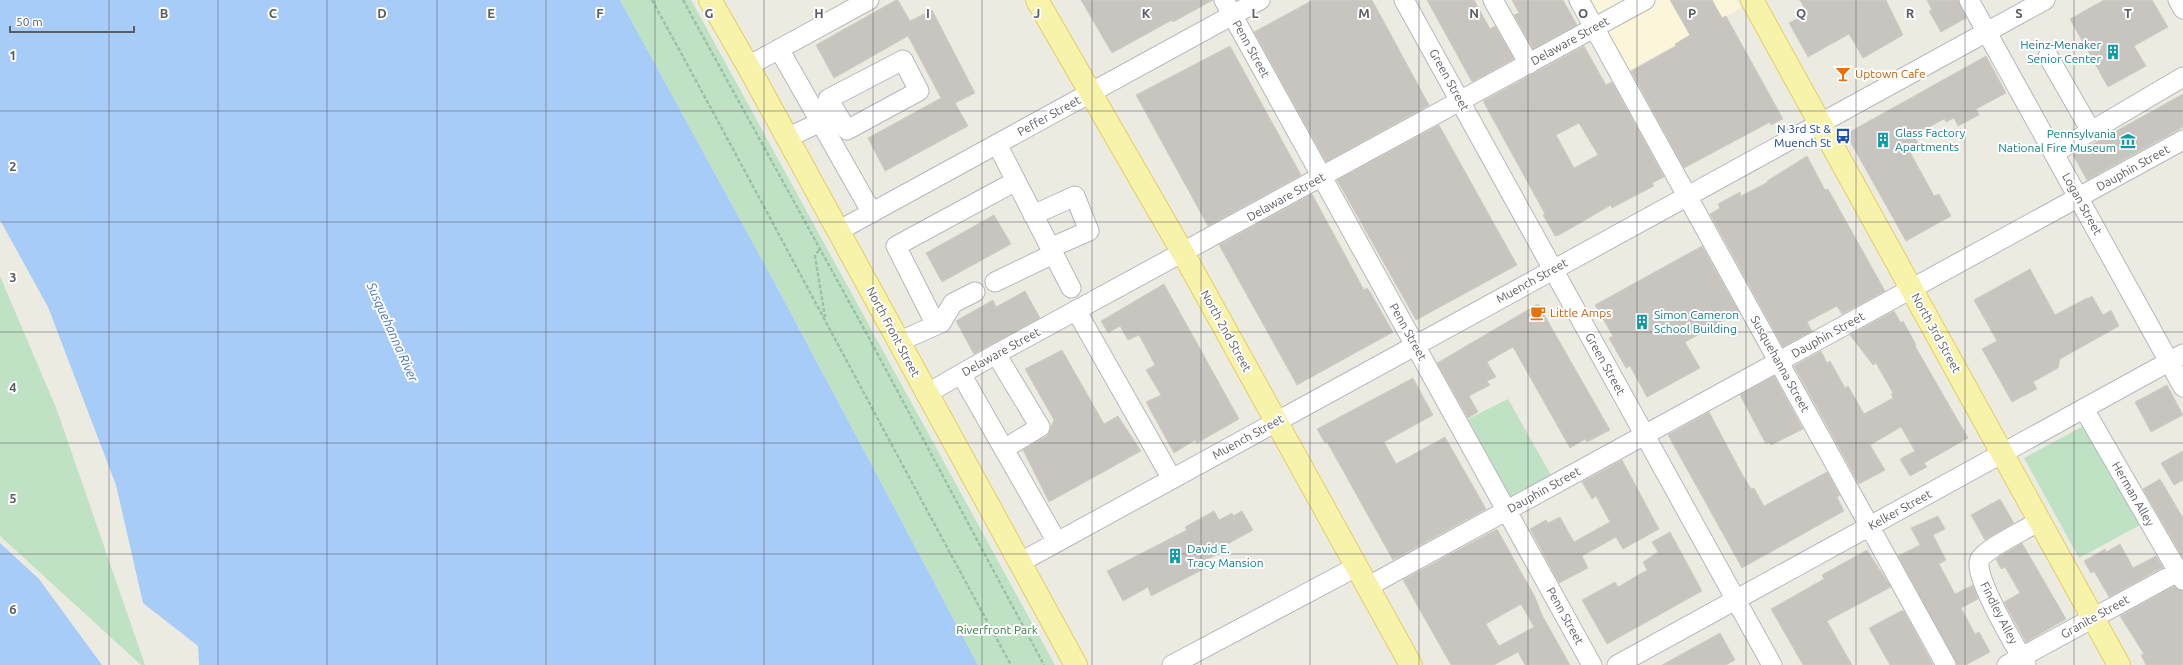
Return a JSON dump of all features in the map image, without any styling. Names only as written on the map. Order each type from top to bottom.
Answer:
[{"type":"main road","name":"North Front Street","points":[[710,0],[748,66],[926,394],[1076,665]]},
{"type":"main road","name":"North 2nd Street","points":[[1037,0],[1183,253],[1410,665]]},
{"type":"main road","name":"North 3rd Street","points":[[1752,0],[2119,665]]},
{"type":"street","points":[[748,66],[869,0]]},
{"type":"street","name":"Peffer Street","points":[[838,231],[1090,93],[1228,8],[1260,0]]},
{"type":"street","name":"Green Street","points":[[1404,0],[1772,665]]},
{"type":"street","points":[[1493,0],[1529,64]]},
{"type":"street","name":"Susquehanna Street","points":[[1579,0],[1946,665]]},
{"type":"street","name":"Delaware Street","points":[[926,394],[1076,310],[1645,0]]},
{"type":"street","name":"Logan Street","points":[[1969,0],[2078,198],[2176,358],[2183,387]]},
{"type":"street","name":"Muench Street","points":[[1019,563],[2045,0]]},
{"type":"street","points":[[2178,0],[2183,9]]},
{"type":"street","name":"Penn Street","points":[[1228,8],[1592,665]]},
{"type":"street","points":[[779,49],[829,111],[847,130],[919,91],[903,60],[829,111],[787,138]]},
{"type":"street","points":[[2048,56],[2090,131]]},
{"type":"street","points":[[2054,153],[2183,78]]},
{"type":"street","points":[[829,111],[861,191],[872,213]]},
{"type":"street","name":"Dauphin Street","points":[[1367,587],[2183,140]]},
{"type":"street","points":[[997,144],[1071,288]]},
{"type":"street","points":[[936,325],[896,246],[1016,181]]},
{"type":"street","points":[[996,282],[1089,230],[1075,196],[1033,215]]},
{"type":"street","points":[[898,342],[941,323],[953,303],[975,292]]},
{"type":"street","points":[[1076,310],[1172,479]]},
{"type":"street","points":[[996,354],[1040,427],[1004,449]]},
{"type":"street","name":"Kelker Street","points":[[1617,665],[2176,358]]},
{"type":"street","points":[[961,374],[1057,542]]},
{"type":"street","name":"Herman Alley","points":[[2084,409],[2181,573]]},
{"type":"street","name":"Findley Alley","points":[[2018,662],[1978,572],[1978,565],[1980,559],[1991,550],[2040,521]]},
{"type":"street","points":[[1172,665],[1356,567]]},
{"type":"street","name":"Granite Street","points":[[2018,662],[2093,618],[2181,573]]},
{"type":"path","points":[[652,0],[1011,665]]},
{"type":"path","points":[[683,0],[819,250],[869,338],[1044,665]]},
{"type":"path","points":[[819,250],[815,256],[825,319]]},
{"type":"shaded area","points":[[1584,0],[1737,0],[1741,8],[1623,74]]},
{"type":"green space","name":"Riverfront Park","points":[[620,0],[691,0],[1055,665],[978,665],[778,289]]},
{"type":"green space","points":[[0,276],[57,410],[145,665],[141,665],[0,536]]},
{"type":"green space","points":[[1508,399],[1552,477],[1511,498],[1468,419]]},
{"type":"green space","points":[[2085,425],[2142,524],[2079,558],[2024,458]]},
{"type":"water","name":"Susquehanna River","points":[[0,0],[620,0],[778,289],[978,665],[199,665],[198,646],[143,603],[116,485],[48,307],[0,220]]},
{"type":"water","points":[[0,543],[39,579],[102,665],[0,665]]},
{"type":"building","points":[[898,0],[910,21],[932,10],[975,93],[955,103],[968,126],[885,171],[868,138],[941,98],[908,36],[834,78],[816,45]]},
{"type":"building","points":[[1081,0],[1213,0],[1173,22],[1172,20],[1112,53]]},
{"type":"building","points":[[1313,0],[1372,0],[1429,105],[1326,162],[1254,32]]},
{"type":"building","points":[[1427,0],[1474,0],[1490,29],[1495,26],[1514,59],[1472,82]]},
{"type":"building","points":[[1512,0],[1563,0],[1577,25],[1533,49],[1514,15],[1519,13]]},
{"type":"building","points":[[1670,0],[1712,0],[1722,18],[1726,16],[1783,119],[1771,125],[1770,122],[1684,168],[1631,71],[1676,46],[1675,44],[1690,35]]},
{"type":"building","points":[[1800,0],[1886,0],[1903,35],[1863,58],[1849,34],[1808,57],[1789,23],[1807,13]]},
{"type":"building","points":[[1927,0],[1958,0],[1966,18],[1941,32],[1929,11],[1932,10]]},
{"type":"building","name":"Heinz-Menaker Senior Center","points":[[2104,0],[2152,0],[2168,27],[2134,46],[2146,66],[2108,87],[2070,19]]},
{"type":"building","points":[[1230,46],[1301,175],[1208,226],[1136,95]]},
{"type":"building","points":[[1584,46],[1606,85],[1612,82],[1664,177],[1652,183],[1654,186],[1612,208],[1611,205],[1555,236],[1543,215],[1545,214],[1483,101]],"holes":[[[1579,123],[1598,155],[1574,168],[1556,135]]]},
{"type":"building","points":[[1986,56],[2006,93],[1976,109],[1979,115],[1958,126],[1954,118],[1946,122],[1944,119],[1914,135],[1920,147],[1910,152],[1934,196],[1939,194],[1951,216],[1906,241],[1846,134]]},
{"type":"building","name":"Pennsylvania National Fire Museum","points":[[2183,94],[2183,127],[2087,180],[2073,155]]},
{"type":"building","points":[[1439,125],[1517,265],[1416,320],[1337,180]]},
{"type":"building","points":[[1807,156],[1825,190],[1828,189],[1885,291],[1842,314],[1837,306],[1807,322],[1812,331],[1783,347],[1710,214],[1720,208],[1718,204],[1740,192],[1741,196],[1768,182],[1767,181]]},
{"type":"building","points":[[1312,194],[1364,290],[1367,288],[1370,292],[1393,332],[1297,385],[1219,245]]},
{"type":"building","points":[[994,215],[1011,244],[942,282],[926,253]]},
{"type":"building","name":"Simon Cameron School Building","points":[[1702,246],[1739,312],[1685,342],[1700,368],[1647,397],[1630,366],[1626,368],[1609,338],[1613,336],[1595,305]]},
{"type":"building","points":[[2030,269],[2055,315],[2092,296],[2103,315],[2111,310],[2119,326],[2060,359],[2058,368],[2033,382],[2037,389],[2012,402],[1982,349],[1997,341],[1974,300]]},
{"type":"building","points":[[1164,284],[1239,419],[1197,443],[1195,440],[1174,453],[1146,402],[1161,395],[1146,370],[1155,365],[1139,335],[1128,340],[1120,326],[1108,333],[1101,321]]},
{"type":"building","points":[[1025,291],[1040,318],[974,354],[956,321],[993,300],[996,307]]},
{"type":"building","points":[[1538,304],[1610,430],[1587,442],[1585,439],[1570,448],[1513,347],[1487,362],[1496,377],[1487,381],[1490,385],[1469,396],[1478,412],[1468,418],[1437,363]]},
{"type":"building","points":[[1894,311],[1901,323],[1903,321],[1916,345],[1915,346],[1968,438],[1924,463],[1927,467],[1910,476],[1900,459],[1915,451],[1901,427],[1870,445],[1885,470],[1859,484],[1794,366],[1821,351],[1827,363],[1830,361],[1845,388],[1848,386],[1864,414],[1893,398],[1891,394],[1893,393],[1876,363],[1873,365],[1850,335]]},
{"type":"building","points":[[1062,350],[1104,424],[1118,416],[1141,451],[1049,502],[1023,450],[1047,436],[1054,420],[1025,369]]},
{"type":"building","points":[[1774,376],[1803,429],[1771,445],[1769,442],[1766,444],[1740,395]]},
{"type":"building","points":[[1413,378],[1433,415],[1384,442],[1396,464],[1445,437],[1486,509],[1393,560],[1327,442],[1325,443],[1317,429]]},
{"type":"building","points":[[2167,385],[2183,415],[2151,432],[2135,402]]},
{"type":"building","points":[[1709,412],[1742,474],[1751,489],[1754,488],[1764,506],[1827,472],[1840,495],[1837,497],[1844,511],[1742,568],[1668,435]]},
{"type":"building","points":[[2183,451],[2183,480],[2174,485],[2161,463]]},
{"type":"building","points":[[1622,460],[1659,529],[1623,549],[1616,537],[1582,556],[1588,568],[1559,583],[1530,529],[1546,520],[1548,523],[1560,517],[1574,542],[1610,522],[1596,496],[1592,499],[1582,482]]},
{"type":"building","points":[[2160,479],[2183,518],[2183,558],[2143,489]]},
{"type":"building","points":[[2000,499],[2014,523],[1985,540],[1971,515]]},
{"type":"building","name":"David E. Tracy Mansion","points":[[1214,511],[1219,520],[1232,513],[1233,516],[1242,511],[1253,530],[1224,546],[1226,549],[1201,563],[1204,569],[1151,596],[1148,587],[1123,601],[1107,571],[1187,530],[1185,527]]},
{"type":"building","points":[[1938,516],[1945,529],[1933,535],[1946,560],[1939,564],[1955,594],[1973,585],[1978,599],[1961,608],[1975,634],[1979,632],[1990,652],[1966,665],[1957,665],[1898,556],[1920,545],[1911,528]]},
{"type":"building","points":[[1497,529],[1535,597],[1542,615],[1570,665],[1525,665],[1518,652],[1494,665],[1451,665],[1403,580]],"holes":[[[1521,604],[1534,627],[1499,646],[1486,624]]]},
{"type":"building","points":[[1670,532],[1702,591],[1607,644],[1582,600],[1615,582],[1618,587],[1647,570],[1643,562],[1658,552],[1652,542]]},
{"type":"building","points":[[2022,543],[2066,619],[2026,642],[2004,602],[2020,593],[2005,567],[2001,569],[1996,559]]},
{"type":"building","points":[[2120,544],[2133,568],[2156,556],[2163,567],[2109,597],[2094,571],[2091,573],[2084,561],[2105,549],[2106,552]]},
{"type":"building","points":[[1867,550],[1891,587],[1827,621],[1852,665],[1803,665],[1771,609],[1824,579],[1822,575]]},
{"type":"building","points":[[2174,586],[2183,591],[2183,665],[2146,665],[2141,655],[2144,654],[2120,616]]},
{"type":"building","points":[[1901,611],[1904,611],[1933,665],[1890,665],[1869,628]]},
{"type":"building","points":[[1720,633],[1735,660],[1726,665],[1662,665]]},
{"type":"place","name":"Heinz-Menaker Senior Center","points":[[2113,52]]},
{"type":"place","name":"Uptown Cafe","points":[[1843,74]]},
{"type":"place","name":"N 3rd St & Muench St","points":[[1843,136]]},
{"type":"place","name":"Glass Factory Apartments","points":[[1883,140]]},
{"type":"place","name":"Pennsylvania National Fire Museum","points":[[2128,141]]},
{"type":"place","name":"Little Amps","points":[[1538,313]]},
{"type":"place","name":"Simon Cameron School Building","points":[[1642,322]]},
{"type":"place","name":"David E. Tracy Mansion","points":[[1175,556]]}]
